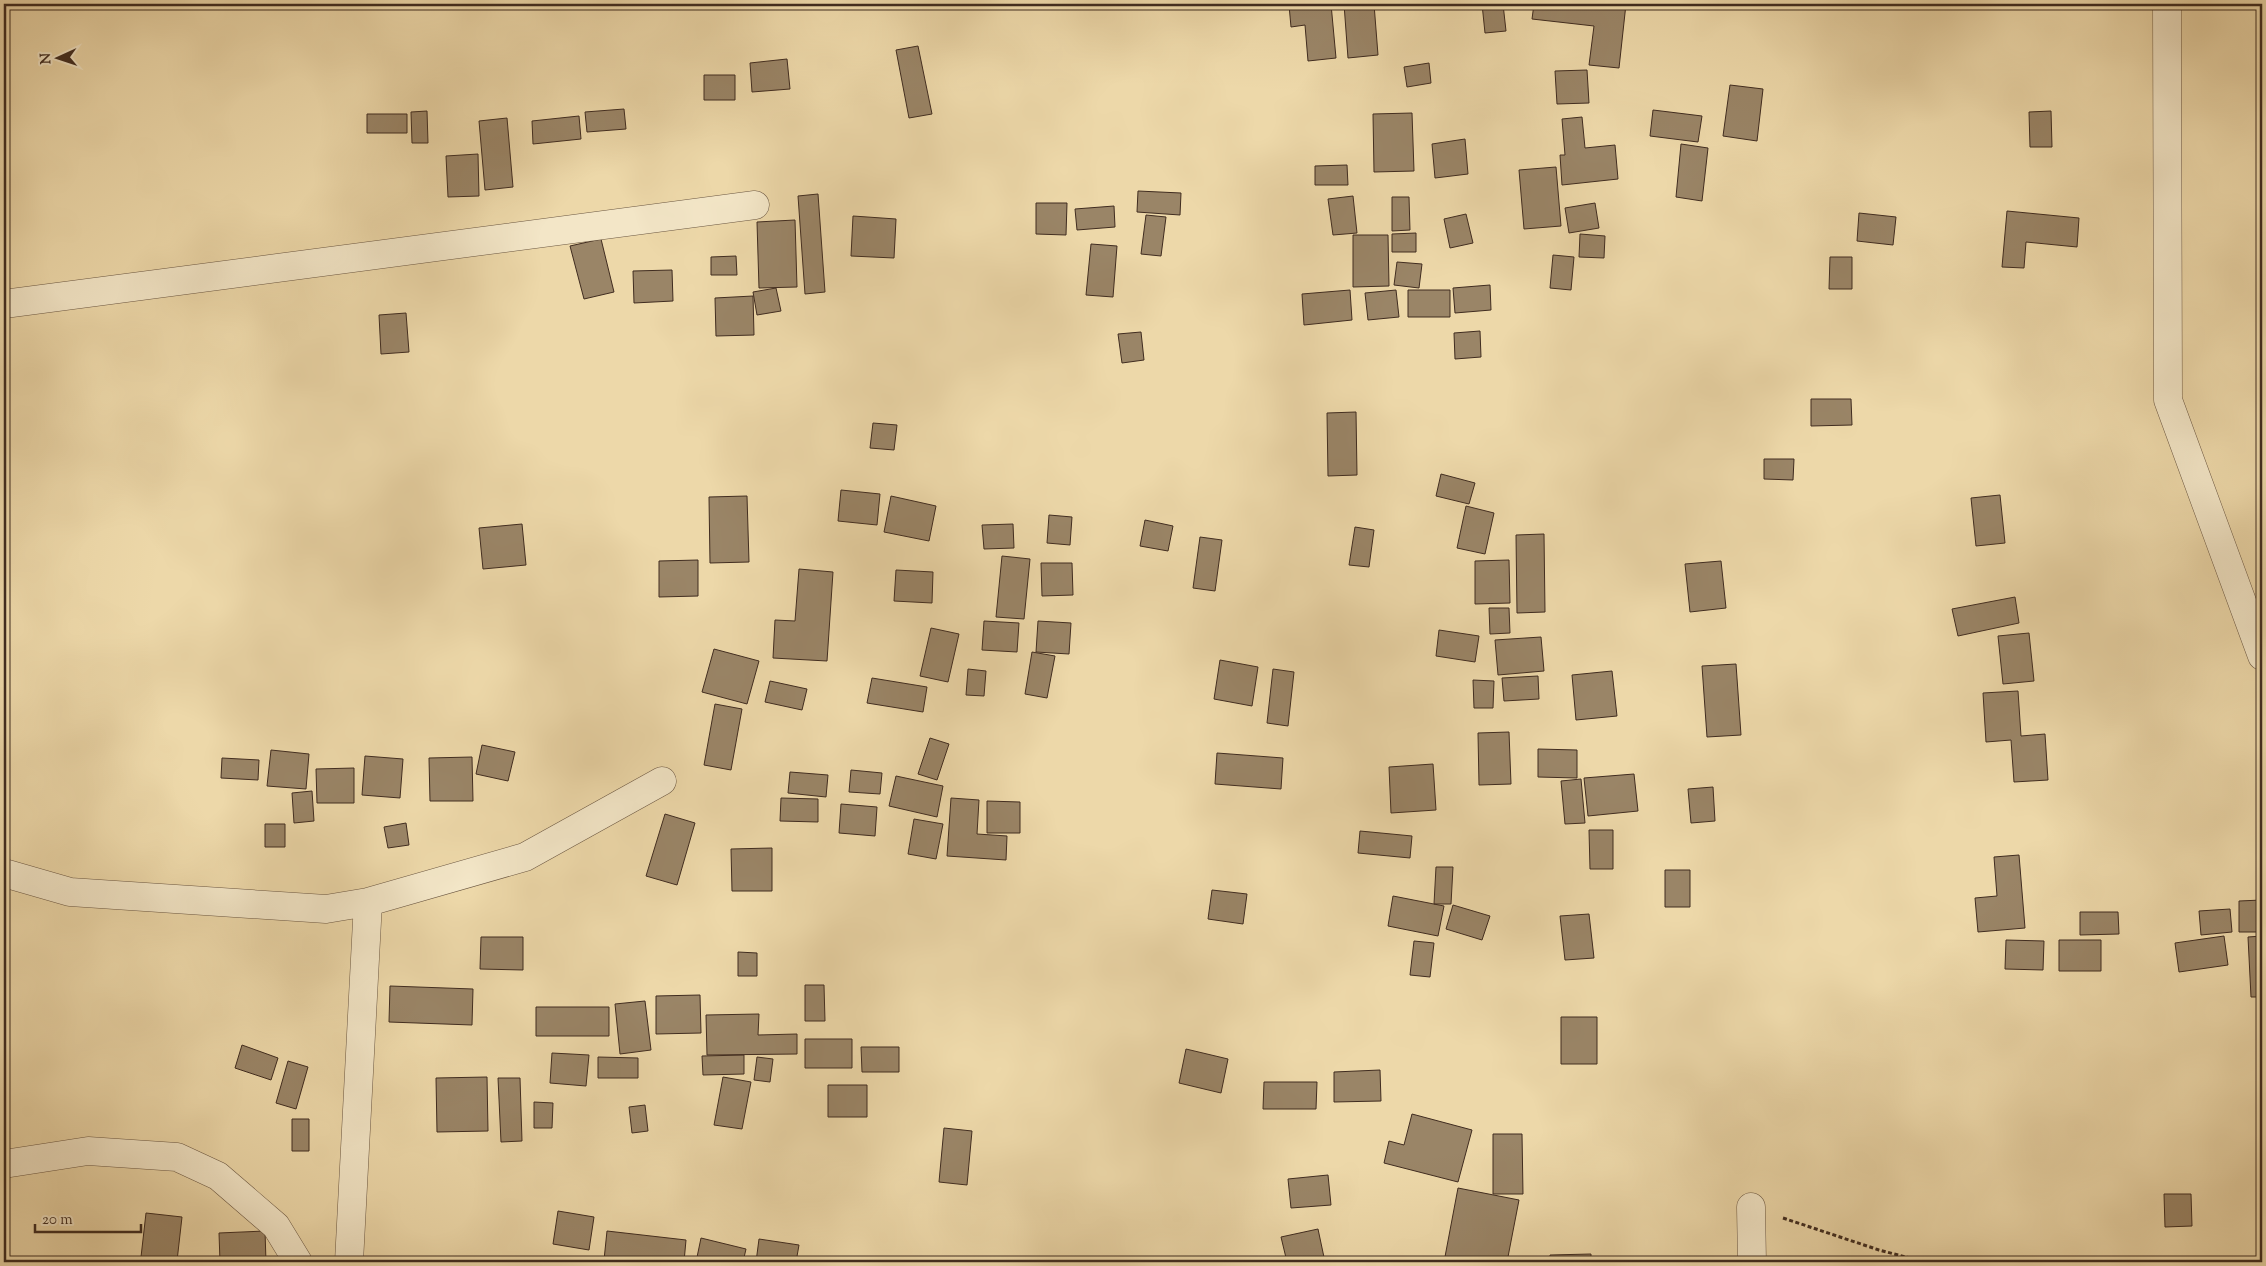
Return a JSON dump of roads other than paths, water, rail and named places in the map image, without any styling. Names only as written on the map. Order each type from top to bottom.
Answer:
[{"type":"street","points":[[2166,4],[2168,400],[2262,656]]},
{"type":"street","points":[[4,304],[755,205]]},
{"type":"street","points":[[4,873],[70,892],[326,909],[368,902],[525,857],[662,781]]},
{"type":"street","points":[[349,1262],[368,902]]},
{"type":"street","points":[[4,1164],[88,1151],[177,1157],[218,1176],[226,1182],[276,1226],[298,1262]]},
{"type":"street","points":[[1751,1207],[1752,1262]]}]
